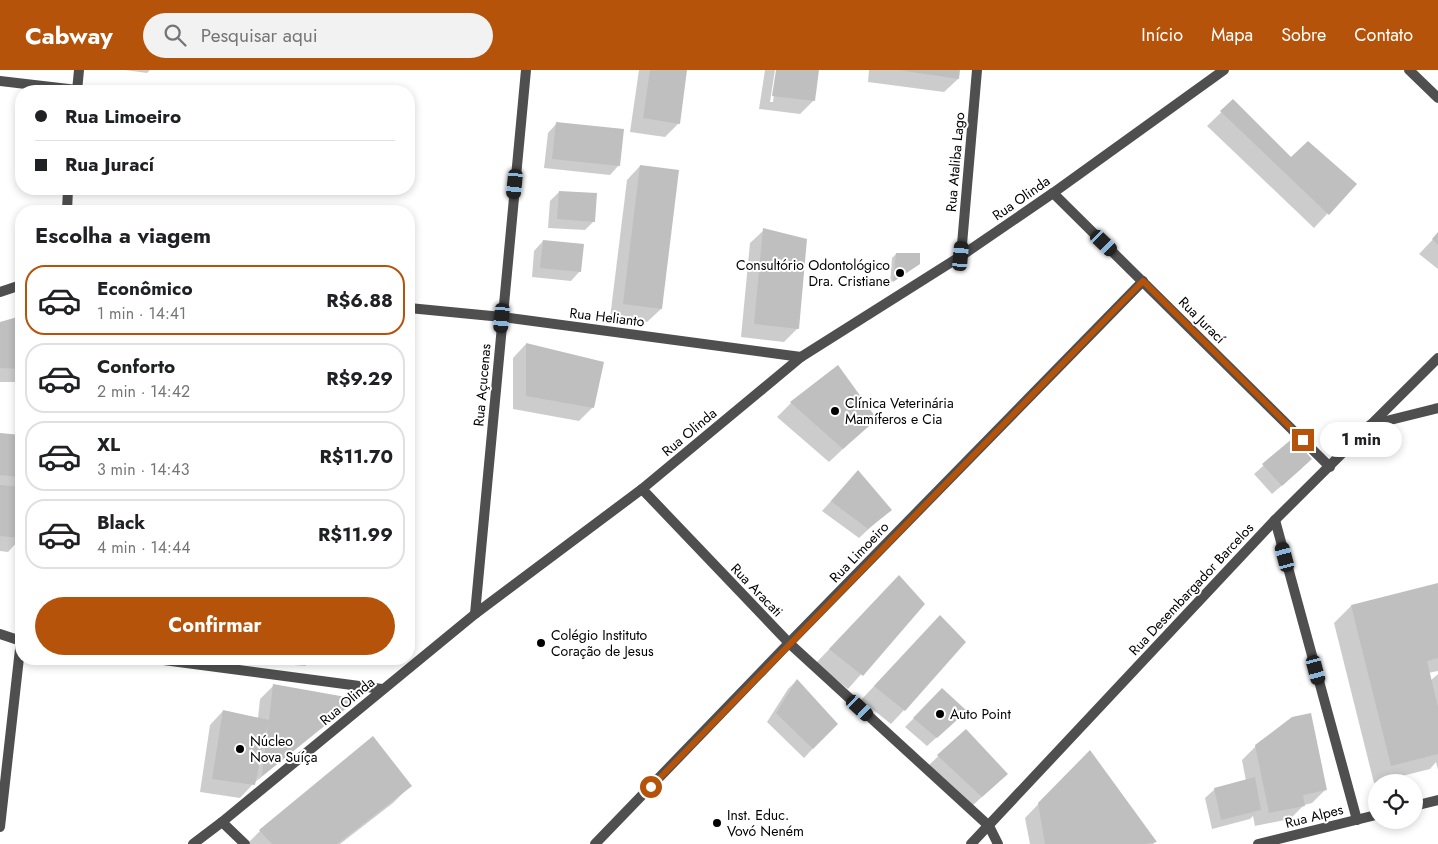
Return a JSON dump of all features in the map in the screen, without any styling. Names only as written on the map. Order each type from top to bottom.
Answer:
[{"type":"street","points":[[78,85],[79,70]]},
{"type":"street","name":"Rua Açucenas","points":[[475,614],[526,70]]},
{"type":"street","name":"Rua Ataliba Lago","points":[[961,256],[976,70]]},
{"type":"street","name":"Rua Olinda","points":[[415,662],[475,614],[642,490],[801,357],[961,256],[1053,193],[1224,70]]},
{"type":"street","points":[[1409,70],[1438,98]]},
{"type":"street","points":[[0,82],[26,85]]},
{"type":"street","name":"Rua Jurací","points":[[1053,193],[1330,466]]},
{"type":"street","name":"Rua Limoeiro","points":[[595,844],[1143,281]]},
{"type":"street","points":[[0,292],[15,287]]},
{"type":"street","name":"Rua Helianto","points":[[415,309],[502,318],[801,357]]},
{"type":"street","name":"Rua Desembargador Barcelos","points":[[971,844],[1275,520],[1438,358]]},
{"type":"street","points":[[1370,425],[1438,408]]},
{"type":"street","name":"Rua Aracati","points":[[642,490],[789,643],[988,826],[998,844]]},
{"type":"street","points":[[1275,520],[1357,820]]},
{"type":"street","points":[[0,634],[15,638]]},
{"type":"street","points":[[0,827],[18,665]]},
{"type":"street","points":[[201,665],[382,689]]},
{"type":"street","name":"Rua Olinda","points":[[193,844],[412,665]]},
{"type":"street","points":[[1423,804],[1438,800]]},
{"type":"street","name":"Rua Alpes","points":[[1258,844],[1368,817]]},
{"type":"street","points":[[222,822],[245,844]]},
{"type":"building","points":[[650,70],[687,70],[680,124],[643,118]]},
{"type":"building","points":[[776,70],[819,70],[815,101],[772,96]]},
{"type":"building","points":[[898,70],[960,70],[959,79]]},
{"type":"building","points":[[1233,99],[1291,157],[1308,141],[1357,184],[1329,215],[1220,111]]},
{"type":"building","points":[[556,122],[624,129],[620,166],[552,159]]},
{"type":"building","points":[[640,165],[679,170],[662,309],[623,304]]},
{"type":"building","points":[[559,191],[597,193],[595,222],[557,219]]},
{"type":"building","points":[[763,228],[807,239],[799,329],[754,324]]},
{"type":"building","points":[[1438,232],[1438,245],[1432,239]]},
{"type":"building","points":[[543,240],[584,244],[581,272],[540,268]]},
{"type":"building","name":"Consultório Odontológico Dra. Cristiane","points":[[896,253],[920,253],[920,264],[893,282]]},
{"type":"building","points":[[15,318],[15,369],[0,368],[0,322]]},
{"type":"building","points":[[526,343],[604,362],[594,408],[526,396]]},
{"type":"building","name":"Clínica Veterinária Mamíferos e Cia","points":[[838,365],[877,419],[843,449],[790,402]]},
{"type":"building","points":[[0,433],[15,434],[15,476],[0,475]]},
{"type":"building","points":[[1293,438],[1312,459],[1282,486],[1262,464]]},
{"type":"building","points":[[858,470],[892,510],[868,529],[831,501]]},
{"type":"building","points":[[0,485],[15,486],[15,537],[0,536]]},
{"type":"building","points":[[899,575],[925,604],[863,676],[829,649]]},
{"type":"building","points":[[1438,583],[1438,658],[1427,661],[1438,707],[1438,754],[1391,766],[1351,605]]},
{"type":"building","points":[[940,615],[966,642],[905,711],[874,686]]},
{"type":"building","points":[[797,679],[838,724],[813,749],[776,713]]},
{"type":"building","points":[[273,684],[357,699],[262,776],[268,722],[255,785],[212,779],[223,710],[269,720]]},
{"type":"building","name":"Auto Point","points":[[942,688],[967,711],[937,738],[913,718]]},
{"type":"building","points":[[1311,713],[1327,790],[1303,795],[1305,806],[1269,813],[1255,745],[1292,717]]},
{"type":"building","points":[[966,729],[1008,774],[982,797],[937,755]]},
{"type":"building","points":[[373,736],[412,786],[337,844],[272,844],[259,830]]},
{"type":"building","points":[[1090,750],[1157,842],[1146,844],[1045,844],[1038,803]]},
{"type":"building","points":[[1255,777],[1261,810],[1221,820],[1214,788]]},
{"type":"place","name":"Consultório Odontológico Dra. Cristiane","points":[[900,273]]},
{"type":"place","name":"Clínica Veterinária Mamíferos e Cia","points":[[835,411]]},
{"type":"place","name":"Colégio Instituto Coração de Jesus","points":[[541,643]]},
{"type":"place","name":"Auto Point","points":[[940,714]]},
{"type":"place","name":"Núcleo Nova Suíça","points":[[240,749]]},
{"type":"place","name":"Inst. Educ. Vovó Neném","points":[[717,823]]},
{"type":"route","points":[[651,787],[1143,281],[1303,440]]}]
